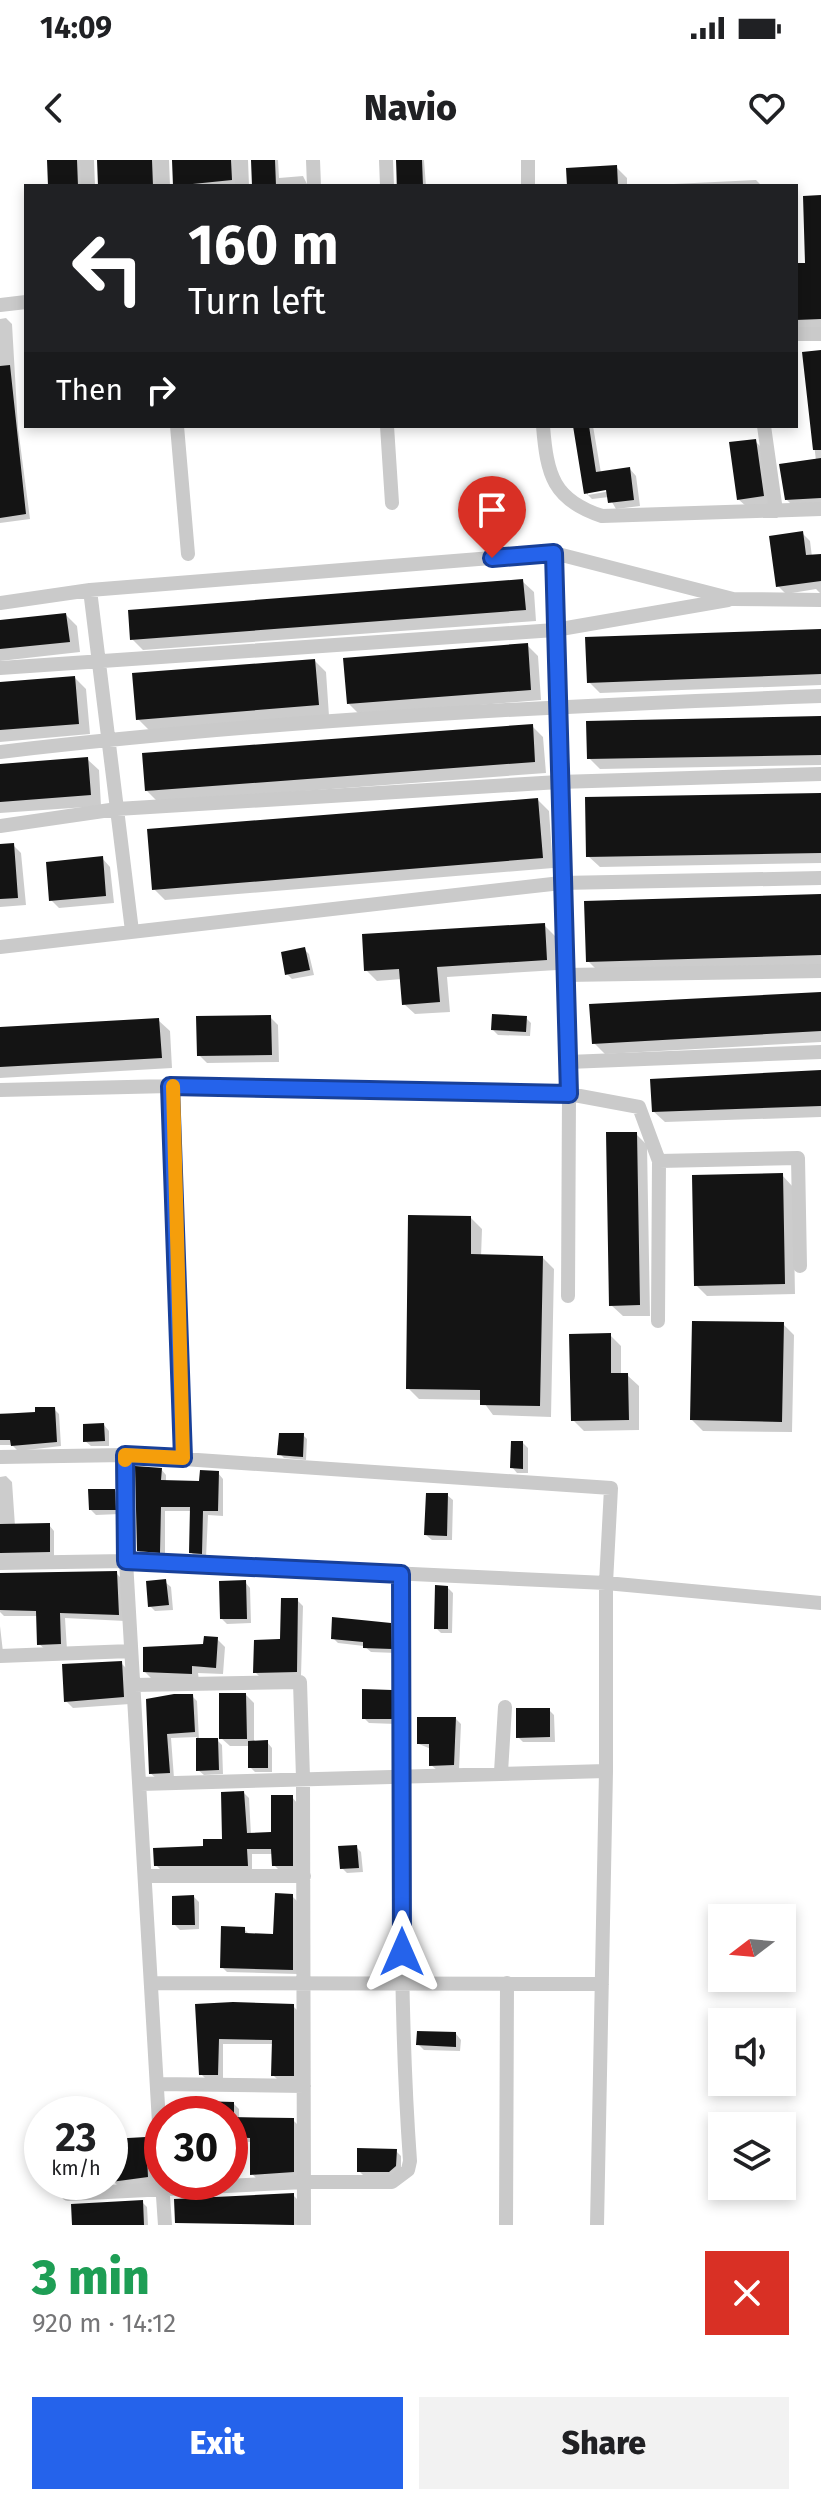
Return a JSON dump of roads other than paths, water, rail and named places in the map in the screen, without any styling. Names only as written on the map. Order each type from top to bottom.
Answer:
[{"type":"street","points":[[87,160],[88,184]]},
{"type":"street","points":[[162,160],[163,184]]},
{"type":"street","points":[[241,160],[242,184]]},
{"type":"street","points":[[313,160],[314,184]]},
{"type":"street","points":[[386,160],[387,184]]},
{"type":"street","points":[[528,160],[528,184]]},
{"type":"street","points":[[0,305],[24,302]]},
{"type":"street","points":[[798,334],[821,334]]},
{"type":"street","points":[[177,428],[188,554]]},
{"type":"street","points":[[387,428],[392,503]]},
{"type":"street","points":[[543,428],[546,457],[557,488],[574,507],[602,516],[821,509]]},
{"type":"street","points":[[764,428],[776,511]]},
{"type":"street","points":[[554,553],[569,1094],[568,1296]]},
{"type":"street","points":[[0,603],[90,590],[554,553],[733,599]]},
{"type":"street","points":[[90,590],[132,931]]},
{"type":"street","points":[[0,668],[555,630],[733,599],[821,600]]},
{"type":"street","points":[[0,752],[109,739],[557,706],[821,696]]},
{"type":"street","points":[[0,826],[117,809],[559,782],[821,774]]},
{"type":"street","points":[[0,947],[561,883],[821,878]]},
{"type":"street","points":[[565,975],[821,971]]},
{"type":"street","points":[[568,1062],[821,1052]]},
{"type":"street","points":[[170,1086],[183,1458]]},
{"type":"street","points":[[0,1090],[170,1086],[569,1094],[639,1107],[659,1161],[658,1321]]},
{"type":"street","points":[[659,1161],[798,1158],[800,1266]]},
{"type":"street","points":[[125,1455],[126,1561],[158,2096]]},
{"type":"street","points":[[0,1457],[125,1455],[611,1488],[606,1583],[606,1771],[597,2225]]},
{"type":"street","points":[[0,1563],[126,1561],[606,1583],[821,1603]]},
{"type":"street","points":[[248,2184],[392,2182],[408,2170],[410,2161],[402,2046],[404,1774],[401,1574]]},
{"type":"street","points":[[0,1656],[131,1651]]},
{"type":"street","points":[[134,1685],[300,1682],[304,1876],[304,2225]]},
{"type":"street","points":[[501,1772],[505,1707]]},
{"type":"street","points":[[140,1784],[404,1774],[606,1771]]},
{"type":"street","points":[[145,1876],[304,1876]]},
{"type":"street","points":[[151,1983],[402,1981],[602,1984]]},
{"type":"street","points":[[506,2225],[507,1983]]},
{"type":"street","points":[[157,2084],[304,2086]]},
{"type":"street","points":[[164,2200],[165,2225]]}]
